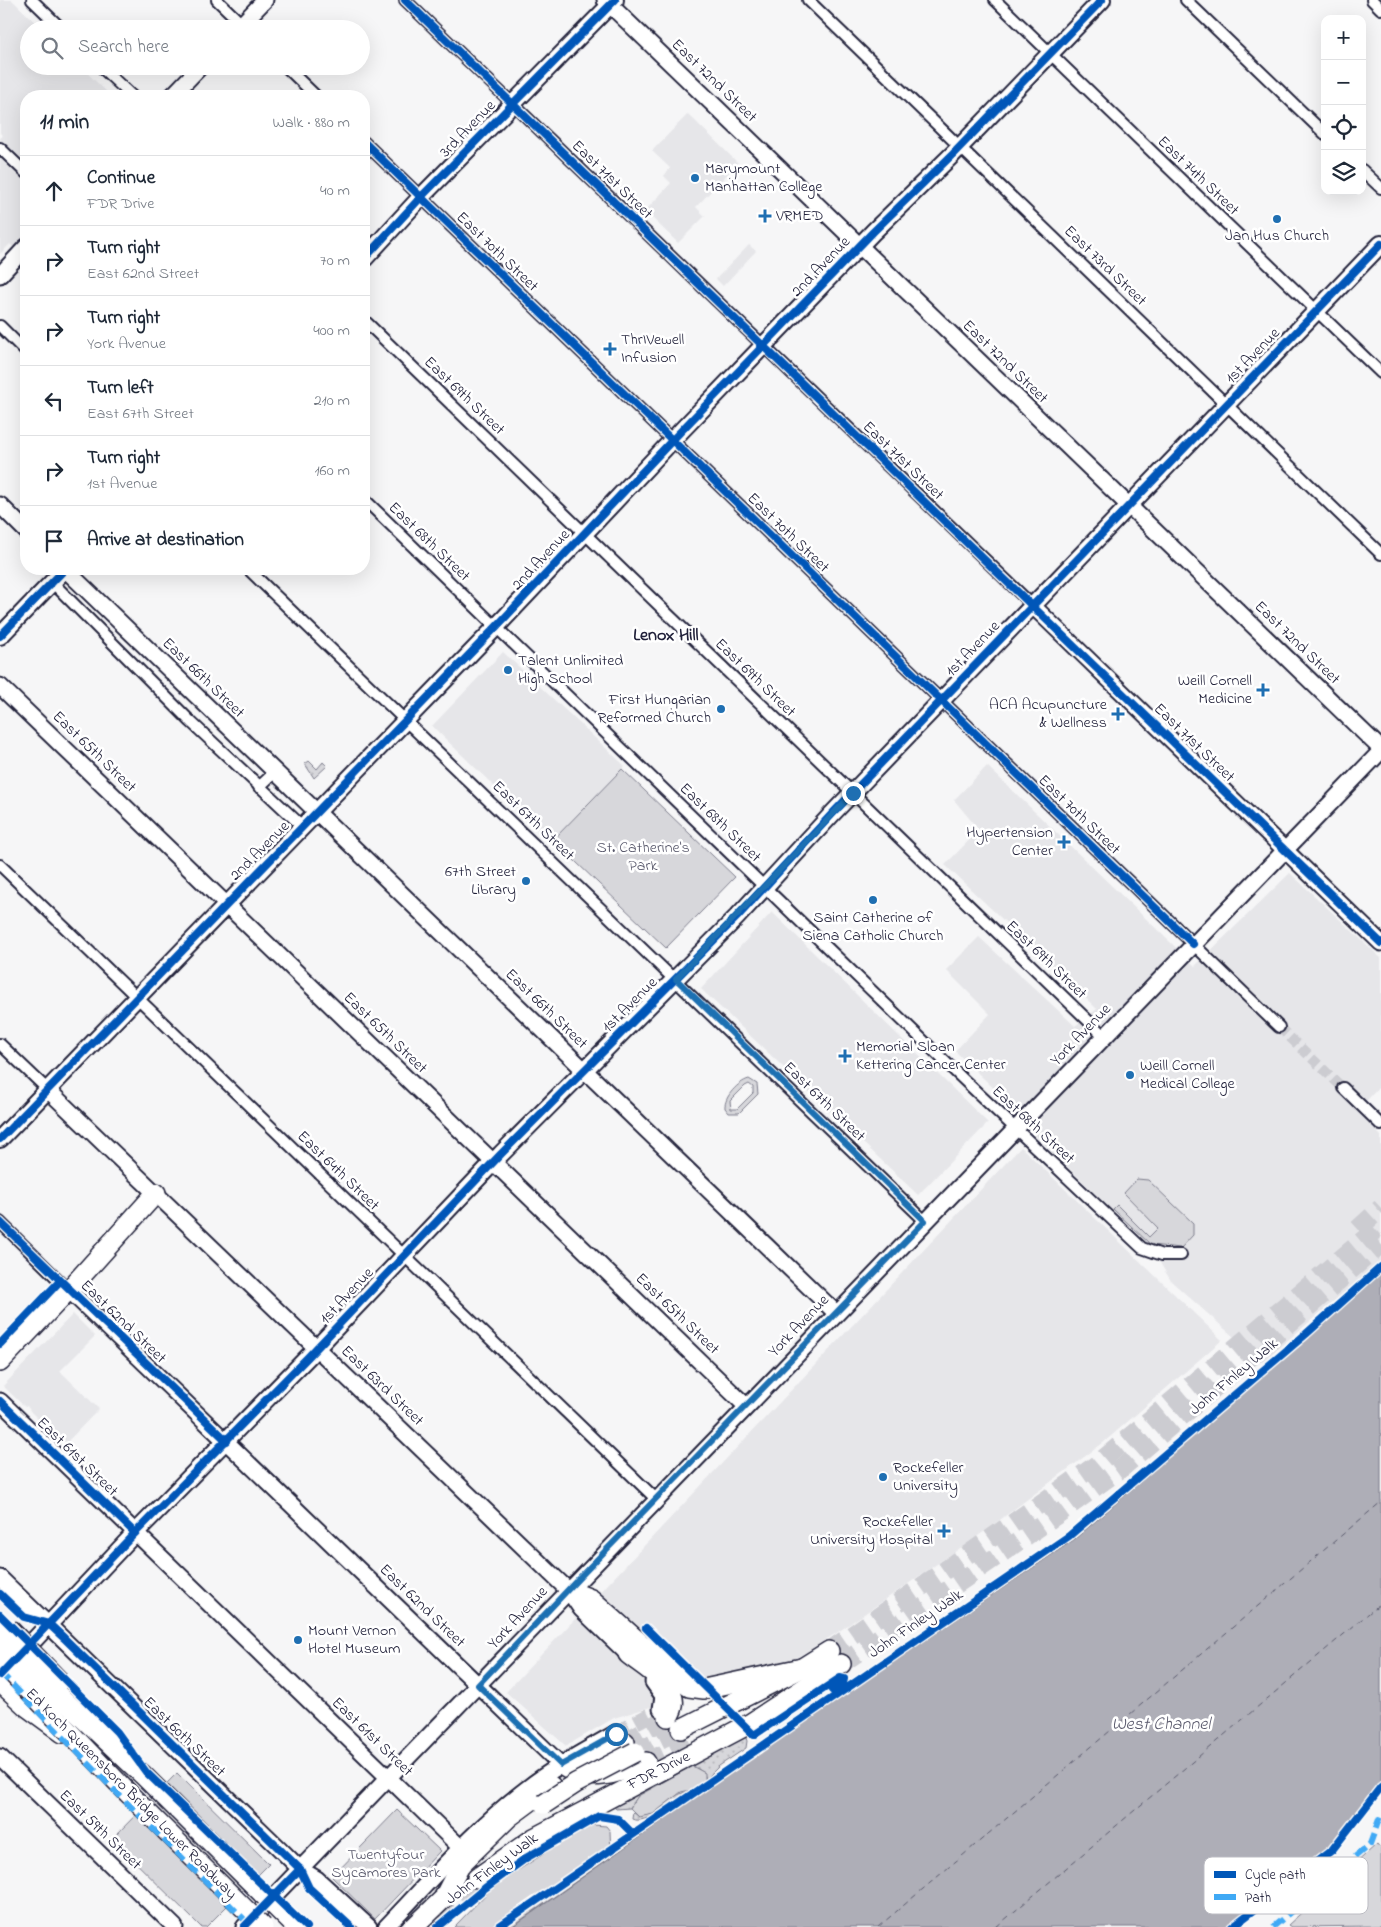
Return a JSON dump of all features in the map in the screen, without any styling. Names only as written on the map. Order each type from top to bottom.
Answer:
[{"type":"highway","points":[[0,1362],[69,1290],[156,1194]]},
{"type":"highway","points":[[568,1590],[591,1599],[689,1687],[704,1689],[802,1668]]},
{"type":"highway","points":[[1,1630],[100,1727],[143,1775],[296,1927]]},
{"type":"highway","points":[[1,1630],[48,1668],[130,1769],[288,1927]]},
{"type":"highway","points":[[628,1654],[672,1692],[676,1724],[747,1715],[783,1702]]},
{"type":"highway","name":"FDR Drive","points":[[477,1878],[550,1828],[751,1723],[783,1702],[835,1657],[802,1668],[676,1724]]},
{"type":"highway","name":"Ed Koch Queensboro Bridge Lower Roadway","points":[[0,1660],[128,1793],[263,1927]]},
{"type":"highway","points":[[0,1682],[132,1789],[270,1927]]},
{"type":"highway","points":[[561,1765],[572,1771],[602,1776],[619,1774],[630,1747]]},
{"type":"highway","points":[[414,1927],[443,1899],[461,1864],[497,1836],[550,1786],[583,1765],[630,1747]]},
{"type":"highway","name":"FDR Drive","points":[[497,1836],[630,1747]]},
{"type":"highway","points":[[447,1870],[461,1848]]},
{"type":"main road","name":"2nd Avenue","points":[[0,1139],[496,628],[672,440],[1102,0]]},
{"type":"main road","name":"3rd Avenue","points":[[370,252],[421,197],[610,2]]},
{"type":"main road","name":"1st Avenue","points":[[0,1675],[135,1533],[317,1348],[494,1162],[765,887],[1381,244]]},
{"type":"main road","points":[[0,636],[59,575]]},
{"type":"street","points":[[32,0],[53,20]]},
{"type":"street","points":[[216,0],[235,20]]},
{"type":"street","points":[[248,20],[265,0]]},
{"type":"street","name":"East 71st Street","points":[[405,0],[1381,943]]},
{"type":"street","name":"East 73rd Street","points":[[808,0],[1381,554]]},
{"type":"street","name":"East 74th Street","points":[[995,0],[1381,373]]},
{"type":"street","points":[[1186,0],[1321,130]]},
{"type":"street","points":[[1372,0],[1381,9]]},
{"type":"street","name":"East 72nd Street","points":[[610,2],[1381,750]]},
{"type":"street","points":[[110,75],[126,90]]},
{"type":"street","points":[[178,90],[192,75]]},
{"type":"street","points":[[294,75],[310,90]]},
{"type":"street","points":[[0,148],[20,167]]},
{"type":"street","name":"East 70th Street","points":[[370,148],[1279,1027]]},
{"type":"street","points":[[1366,174],[1381,188]]},
{"type":"street","points":[[0,275],[20,253]]},
{"type":"street","points":[[0,326],[20,346]]},
{"type":"street","name":"East 69th Street","points":[[370,326],[1104,1036]]},
{"type":"street","name":"East 68th Street","points":[[370,505],[1015,1128],[1145,1250],[1162,1255],[1181,1255]]},
{"type":"street","points":[[0,506],[20,525]]},
{"type":"street","name":"East 66th Street","points":[[71,575],[836,1313]]},
{"type":"street","name":"East 67th Street","points":[[254,575],[676,979],[925,1221]]},
{"type":"street","points":[[52,582],[116,648],[259,787],[304,827]]},
{"type":"street","points":[[94,624],[107,610]]},
{"type":"street","name":"East 65th Street","points":[[0,686],[746,1406]]},
{"type":"street","name":"York Avenue","points":[[244,1927],[1381,750]]},
{"type":"street","points":[[259,787],[274,772]]},
{"type":"street","name":"East 64th Street","points":[[0,865],[656,1499]]},
{"type":"street","name":"East 63rd Street","points":[[0,1044],[568,1590],[581,1609],[628,1654]]},
{"type":"street","points":[[1343,1088],[1381,1125]]},
{"type":"street","name":"East 62nd Street","points":[[0,1222],[561,1765]]},
{"type":"street","name":"East 61st Street","points":[[0,1401],[461,1848]]},
{"type":"street","name":"East 60th Street","points":[[0,1578],[300,1868],[317,1879],[369,1927]]},
{"type":"street","points":[[386,1927],[501,1809],[561,1765],[630,1747]]},
{"type":"street","name":"East 59th Street","points":[[0,1758],[175,1927]]},
{"type":"shaded area","points":[[0,0],[12,0],[33,20],[20,20],[20,75],[89,75],[105,90],[20,90],[20,254],[10,244],[0,254],[0,138],[3,136],[0,133]]},
{"type":"shaded area","name":"Marymount Manhattan College","points":[[688,114],[738,163],[696,207],[705,216],[678,243],[645,211],[671,183],[664,176],[670,168],[652,151]]},
{"type":"shaded area","name":"Marymount Manhattan College","points":[[749,245],[756,251],[723,286],[716,279]]},
{"type":"shaded area","points":[[503,652],[625,766],[552,842],[432,726]]},
{"type":"shaded area","points":[[987,766],[1195,966],[1290,873],[1381,958],[1381,1085],[1357,1111],[1381,1136],[1381,1261],[1262,1362],[1171,1281],[1151,1248],[1035,1135],[1038,1131],[955,1051],[990,1014],[946,970],[979,937],[1075,1026],[1097,1009],[945,865],[979,830],[954,800]]},
{"type":"shaded area","name":"Memorial Sloan Kettering Cancer Center","points":[[772,912],[988,1123],[918,1195],[701,989]]},
{"type":"shaded area","name":"Rockefeller University","points":[[1021,1147],[1222,1340],[1103,1443],[985,1531],[835,1634],[786,1664],[692,1688],[654,1706],[614,1718],[566,1746],[506,1692]]},
{"type":"shaded area","points":[[73,1314],[95,1336],[60,1371],[99,1409],[64,1445],[27,1406],[25,1407],[3,1386]]},
{"type":"green space","points":[[309,761],[317,769],[323,762],[327,766],[314,778],[305,764]]},
{"type":"green space","name":"St. Catherine's Park","points":[[622,769],[735,877],[666,948],[553,840]]},
{"type":"green space","points":[[749,1079],[757,1084],[758,1094],[739,1113],[729,1113],[725,1108],[725,1104],[729,1095],[740,1083]],"holes":[[[749,1084],[753,1087],[753,1093],[737,1109],[731,1109],[730,1101],[745,1086]]]},
{"type":"green space","points":[[1137,1179],[1148,1180],[1193,1223],[1193,1235],[1181,1248],[1151,1245],[1113,1209],[1117,1205],[1149,1237],[1158,1228],[1124,1193]]},
{"type":"green space","points":[[745,1735],[747,1741],[746,1748],[719,1766],[706,1779],[704,1773],[697,1768],[633,1802],[630,1808],[616,1809],[613,1805]]},
{"type":"green space","points":[[692,1766],[705,1773],[705,1779],[695,1789],[681,1792],[653,1814],[639,1817],[630,1808],[638,1796]]},
{"type":"green space","points":[[177,1773],[269,1864],[206,1927],[201,1927],[112,1839]]},
{"type":"green space","points":[[689,1791],[653,1816],[638,1820],[632,1819],[633,1812],[639,1817],[646,1815],[677,1795]]},
{"type":"green space","name":"Twentyfour Sycamores Park","points":[[397,1810],[440,1851],[375,1919],[332,1877]]},
{"type":"green space","points":[[593,1825],[606,1826],[610,1831],[611,1857],[511,1927],[454,1927],[494,1886],[568,1838]]},
{"type":"green space","points":[[1377,1844],[1381,1849],[1381,1926],[1291,1927],[1288,1925],[1300,1914],[1368,1914],[1368,1857],[1363,1857]]},
{"type":"water","name":"West Channel","points":[[1381,1273],[1381,1780],[1321,1857],[1204,1857],[1204,1914],[1245,1914],[1228,1927],[512,1927],[848,1690],[900,1658],[1075,1539]]},
{"type":"ferry route","points":[[878,1927],[1381,1502]]},
{"type":"ferry route","points":[[996,1927],[1381,1603]]},
{"type":"tunnel","points":[[1279,1027],[1343,1088]]},
{"type":"tunnel","points":[[1358,1229],[1381,1208]]},
{"type":"tunnel","points":[[829,1651],[1096,1465],[1381,1225]]},
{"type":"tunnel","points":[[841,1664],[1123,1467],[1381,1244]]},
{"type":"tunnel","points":[[616,1733],[661,1709]]},
{"type":"tunnel","points":[[625,1742],[668,1717]]},
{"type":"tunnel","points":[[635,1752],[681,1729]]},
{"type":"tunnel","points":[[646,1762],[693,1741]]},
{"type":"tunnel","points":[[421,1917],[447,1870]]},
{"type":"tunnel","points":[[437,1915],[477,1878]]},
{"type":"marked path","points":[[0,1672],[122,1798],[251,1926]]},
{"type":"marked path","points":[[1355,1857],[1370,1844],[1381,1814]]},
{"type":"marked path","points":[[1273,1927],[1288,1914]]},
{"type":"cycle path","points":[[405,0],[1381,943]]},
{"type":"cycle path","points":[[370,252],[421,197],[615,0]]},
{"type":"cycle path","points":[[0,1139],[496,627],[873,232],[953,154],[1102,0]]},
{"type":"cycle path","points":[[370,148],[1193,944]]},
{"type":"cycle path","points":[[0,1675],[135,1533],[308,1357],[501,1154],[737,917],[832,814],[1381,244]]},
{"type":"cycle path","points":[[0,636],[59,575]]},
{"type":"cycle path","points":[[0,1222],[227,1441]]},
{"type":"cycle path","name":"John Finley Walk","points":[[498,1927],[1069,1536],[1306,1334],[1381,1267]]},
{"type":"cycle path","points":[[0,1344],[60,1281]]},
{"type":"cycle path","points":[[0,1401],[135,1533]]},
{"type":"cycle path","points":[[0,1594],[24,1617],[49,1624],[64,1638],[300,1869],[309,1888],[351,1927]]},
{"type":"cycle path","points":[[0,1615],[117,1732],[146,1772],[306,1927]]},
{"type":"cycle path","points":[[646,1628],[754,1735],[840,1678],[844,1679],[843,1683],[832,1690]]},
{"type":"cycle path","points":[[1323,1857],[1332,1850],[1381,1787]]},
{"type":"cycle path","name":"John Finley Walk","points":[[438,1927],[485,1888],[526,1858],[599,1816],[618,1819],[632,1833]]},
{"type":"cycle path","points":[[244,1927],[300,1869]]},
{"type":"cycle path","points":[[1232,1927],[1249,1914]]},
{"type":"place","name":"Marymount Manhattan College","points":[[695,178]]},
{"type":"place","name":"VRMED","points":[[765,216]]},
{"type":"place","name":"Jan Hus Church","points":[[1277,219]]},
{"type":"place","name":"ThrIVewell Infusion","points":[[610,349]]},
{"type":"place","name":"Talent Unlimited High School","points":[[508,670]]},
{"type":"place","name":"Weill Cornell Medicine","points":[[1263,690]]},
{"type":"place","name":"First Hungarian Reformed Church","points":[[721,709]]},
{"type":"place","name":"ACA Acupuncture & Wellness","points":[[1118,714]]},
{"type":"place","name":"Hypertension Center","points":[[1064,842]]},
{"type":"place","name":"67th Street Library","points":[[526,881]]},
{"type":"place","name":"Saint Catherine of Siena Catholic Church","points":[[873,900]]},
{"type":"place","name":"Memorial Sloan Kettering Cancer Center","points":[[845,1056]]},
{"type":"place","name":"Weill Cornell Medical College","points":[[1130,1075]]},
{"type":"place","name":"Rockefeller University","points":[[883,1477]]},
{"type":"place","name":"Rockefeller University Hospital","points":[[944,1531]]},
{"type":"place","name":"Mount Vernon Hotel Museum","points":[[298,1640]]},
{"type":"district","name":"Lenox Hill","points":[[666,636]]},
{"type":"route","points":[[616,1734],[561,1765],[478,1685],[925,1221],[676,979],[853,793]]}]
